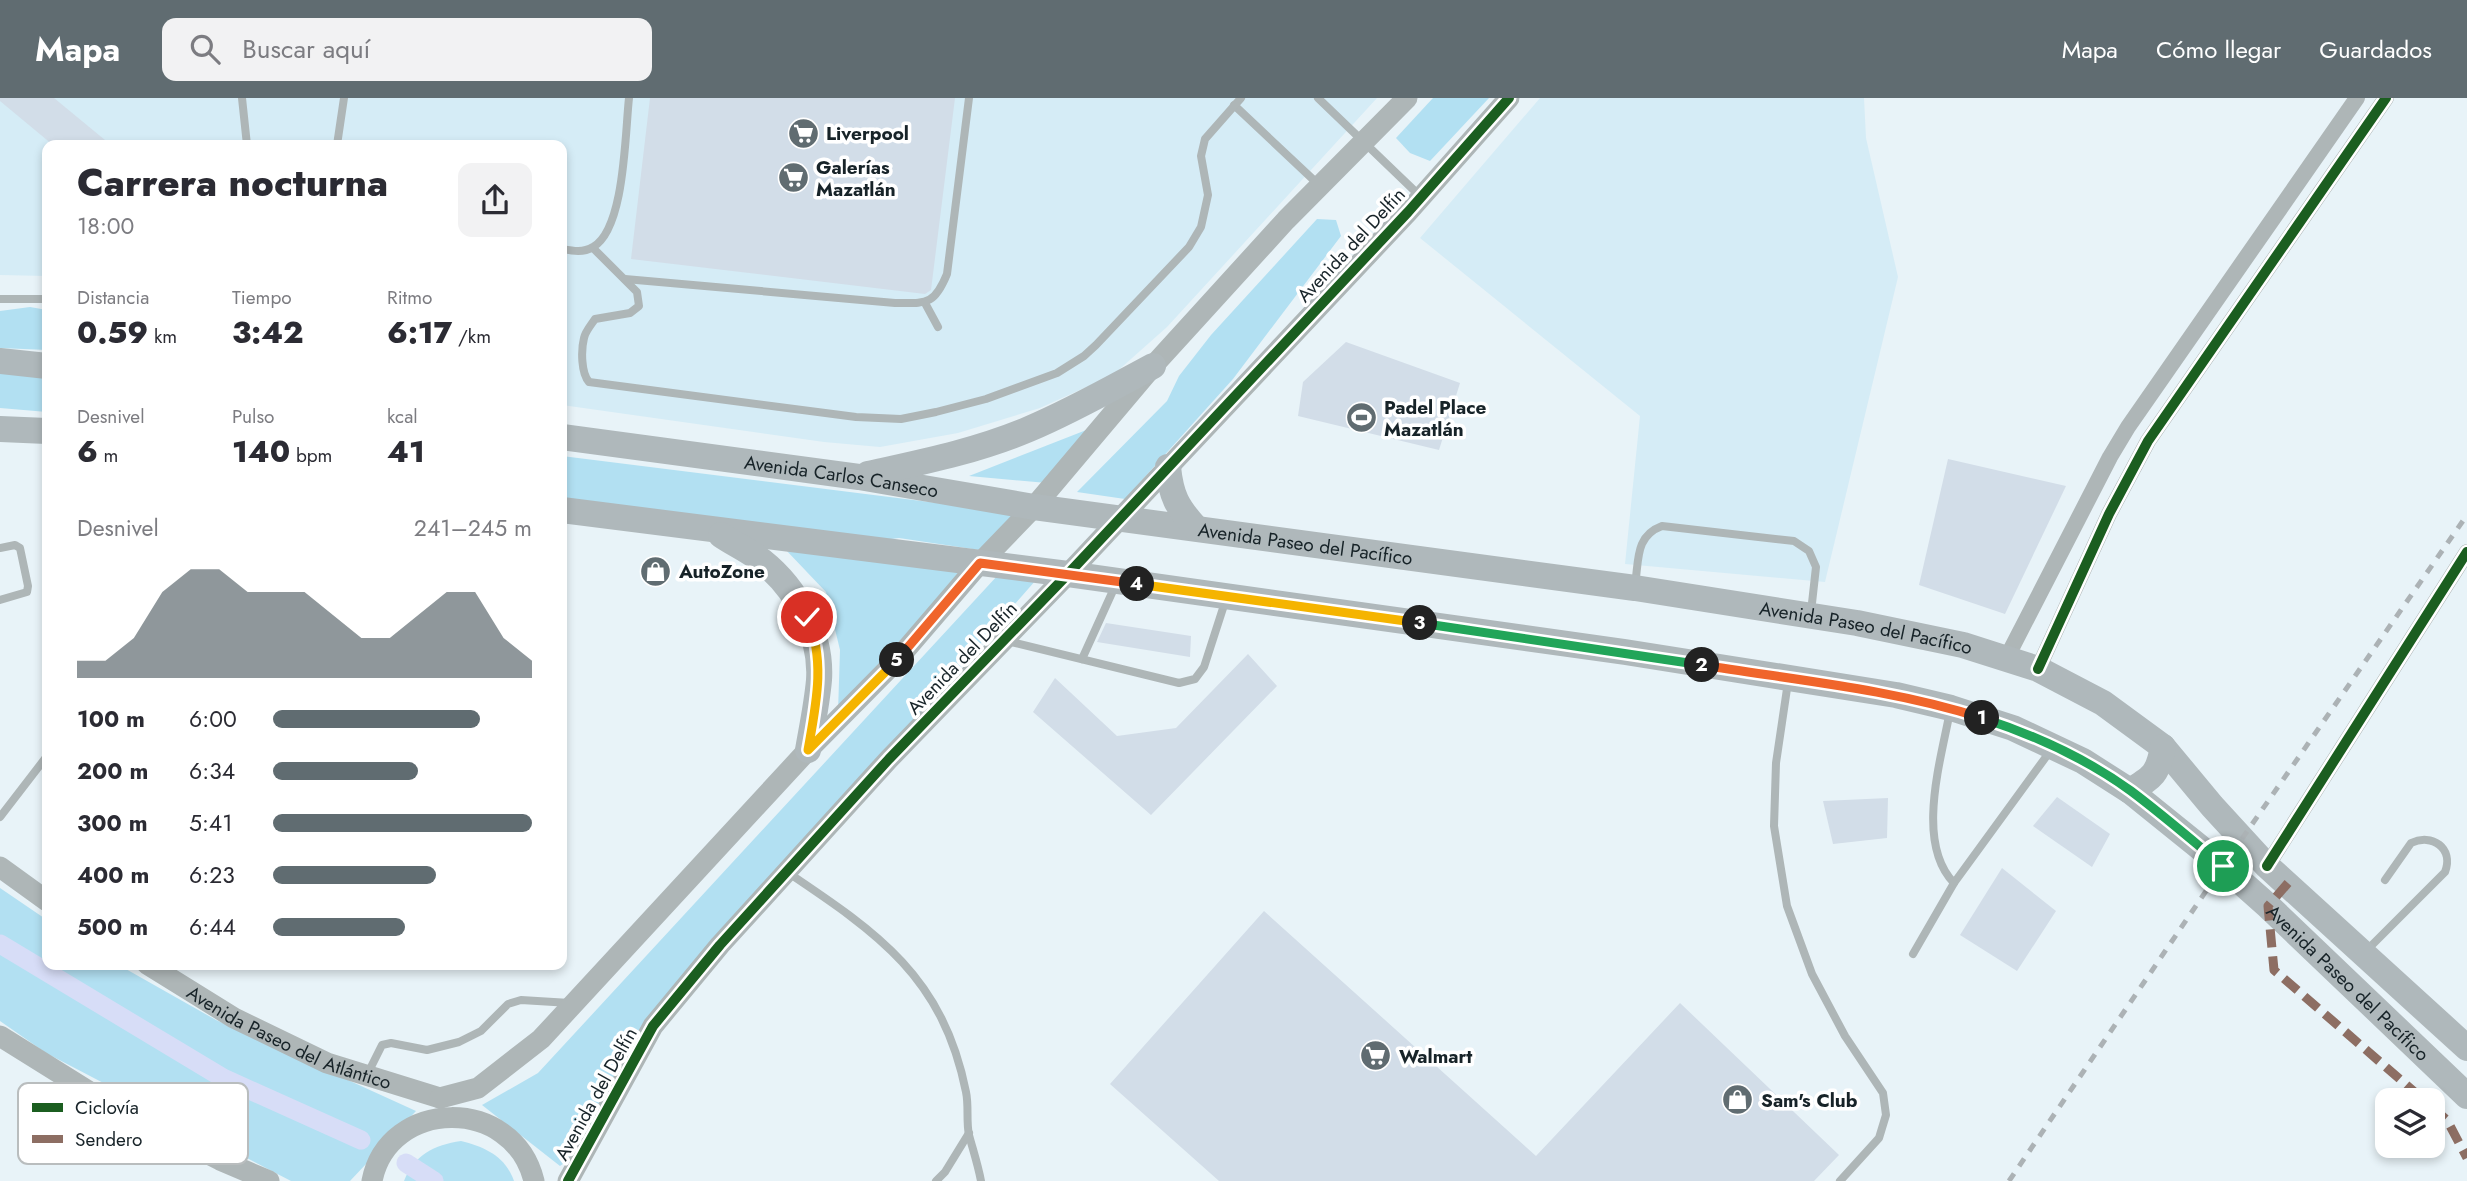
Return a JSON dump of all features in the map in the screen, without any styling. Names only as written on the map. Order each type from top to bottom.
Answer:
[{"type":"main road","points":[[0,361],[42,365]]},
{"type":"main road","points":[[859,477],[964,452],[1026,430],[1081,406],[1153,366]]},
{"type":"main road","points":[[0,429],[42,430]]},
{"type":"main road","name":"Avenida Carlos Canseco","points":[[567,438],[859,477],[1034,507],[1119,517]]},
{"type":"main road","points":[[1168,467],[1174,499],[1196,528]]},
{"type":"main road","points":[[567,511],[1068,574]]},
{"type":"main road","name":"Avenida Paseo del Pacífico","points":[[1119,517],[1635,588],[1810,616],[1963,645],[2038,669],[2103,704],[2163,747],[2267,866],[2467,1048]]},
{"type":"main road","points":[[713,531],[762,561],[779,578],[807,617],[813,632],[819,678],[808,750]]},
{"type":"main road","name":"Avenida Paseo del Pacífico","points":[[1068,574],[1612,650],[1896,695],[1951,708],[2013,728],[2083,761],[2130,790],[2260,899],[2467,1096]]},
{"type":"main road","points":[[2130,790],[2154,775],[2160,764],[2163,747]]},
{"type":"street","points":[[372,1181],[383,1154],[400,1136],[442,1107],[478,1088],[541,1039],[808,750],[896,661],[980,563],[1034,507],[1153,366],[1286,220],[1408,98]]},
{"type":"street","name":"Avenida del Delfín","points":[[568,1181],[653,1026],[720,945],[889,759],[1068,574],[1421,197],[1509,98]]},
{"type":"street","points":[[2006,659],[2128,427],[2357,98]]},
{"type":"street","points":[[2038,669],[2109,514],[2148,441],[2386,98]]},
{"type":"street","points":[[2329,139],[2348,153]]},
{"type":"street","points":[[2267,866],[2467,552]]},
{"type":"street","points":[[0,867],[42,897]]},
{"type":"street","name":"Avenida Paseo del Atlántico","points":[[160,970],[234,1018],[327,1063],[367,1075],[442,1107]]},
{"type":"street","points":[[0,1036],[75,1083]]},
{"type":"street","points":[[442,1107],[488,1124],[506,1135],[521,1151],[532,1170],[534,1181]]},
{"type":"street","points":[[222,1164],[230,1181]]},
{"type":"street","points":[[229,1164],[268,1181]]},
{"type":"lane","points":[[242,98],[246,140]]},
{"type":"lane","points":[[338,140],[344,98]]},
{"type":"lane","points":[[567,251],[578,252],[593,248],[611,226],[619,194],[629,98]]},
{"type":"lane","points":[[625,279],[895,303],[925,303],[939,292],[947,274],[969,98]]},
{"type":"lane","points":[[1318,98],[1421,197]]},
{"type":"lane","points":[[593,248],[637,292],[639,306],[630,313],[595,319],[584,336],[583,369],[589,382],[856,417],[901,419],[986,399],[1057,373],[1084,356],[1118,324],[1189,247],[1201,227],[1208,195],[1201,156],[1205,139],[1238,102],[1321,186]]},
{"type":"lane","points":[[0,299],[42,299]]},
{"type":"lane","points":[[925,303],[938,327]]},
{"type":"lane","points":[[1635,588],[1642,542],[1650,531],[1662,526],[1794,541],[1809,551],[1816,567],[1810,616]]},
{"type":"lane","points":[[0,548],[15,545],[20,548],[28,586],[27,592],[0,600]]},
{"type":"lane","points":[[1082,659],[1117,581]]},
{"type":"lane","points":[[1004,640],[1179,682],[1195,679],[1204,667],[1227,596]]},
{"type":"lane","points":[[1788,679],[1776,764],[1774,826],[1787,906],[1812,974],[1845,1036],[1883,1093],[1886,1115],[1879,1138],[1840,1181]]},
{"type":"lane","points":[[1951,708],[1938,773],[1933,822],[1938,858],[1946,875],[1954,883]]},
{"type":"lane","points":[[1913,954],[1954,883],[2053,747]]},
{"type":"lane","points":[[0,817],[42,762]]},
{"type":"lane","points":[[2364,953],[2445,872],[2447,852],[2440,844],[2428,840],[2411,843],[2385,880]]},
{"type":"lane","points":[[787,872],[858,920],[896,954],[926,989],[949,1034],[967,1093],[969,1133],[978,1160],[981,1181]]},
{"type":"lane","points":[[367,1075],[382,1045],[391,1043],[427,1050],[459,1042],[481,1031],[508,1004],[521,1000],[573,1003]]},
{"type":"lane","points":[[936,1181],[945,1172],[969,1133]]},
{"type":"shaded area","name":"Galerías Mazatlán","points":[[0,98],[1377,98],[1167,327],[1113,375],[1040,408],[958,433],[880,447],[824,442],[567,406],[567,140],[42,140],[42,276],[0,275]]},
{"type":"shaded area","points":[[1433,98],[1489,98],[1430,161],[1410,153],[1396,138]]},
{"type":"shaded area","points":[[1540,98],[1864,98],[1866,138],[1898,277],[1825,582],[1625,564],[1640,416],[1420,238]]},
{"type":"shaded area","points":[[1317,219],[1336,220],[1341,236],[1233,379],[1125,499],[1077,492],[1167,401],[1179,376],[1211,335]]},
{"type":"shaded area","points":[[30,307],[42,309],[42,350],[0,348],[0,311]]},
{"type":"shaded area","points":[[0,370],[42,374],[42,412],[0,408]]},
{"type":"shaded area","points":[[1094,427],[1047,483],[969,476]]},
{"type":"shaded area","points":[[567,457],[1017,513],[986,551],[899,538],[875,541],[567,502]]},
{"type":"shaded area","points":[[786,550],[965,567],[838,712],[840,650],[826,592]]},
{"type":"shaded area","points":[[998,575],[1036,580],[648,1023],[571,1158],[560,1166],[482,1105],[538,1073]]},
{"type":"shaded area","points":[[0,888],[42,917],[42,970],[128,970],[216,1020],[416,1111],[350,1181],[291,1181],[248,1159],[248,1083],[103,1083],[46,1053],[0,1021]]},
{"type":"shaded area","points":[[461,1141],[478,1146],[500,1159],[514,1181],[404,1181],[413,1164],[426,1153],[442,1145]]},
{"type":"building","points":[[0,98],[54,98],[105,140],[47,140],[0,101]]},
{"type":"building","name":"Galerías Mazatlán","points":[[650,98],[955,98],[931,290],[925,294],[631,259]]},
{"type":"building","points":[[1346,342],[1460,383],[1439,450],[1298,416],[1303,382]]},
{"type":"building","points":[[1948,459],[2066,486],[2005,614],[1919,585]]},
{"type":"building","points":[[1106,623],[1191,636],[1190,657],[1097,642]]},
{"type":"building","points":[[1248,654],[1277,686],[1151,815],[1033,712],[1055,678],[1117,736],[1176,728]]},
{"type":"building","points":[[2057,797],[2110,834],[2092,867],[2033,826]]},
{"type":"building","points":[[1888,798],[1887,838],[1833,844],[1823,801]]},
{"type":"building","points":[[2002,868],[2056,911],[2017,971],[1960,935]]},
{"type":"building","points":[[1264,911],[1536,1156],[1680,1003],[1839,1155],[1814,1181],[1219,1181],[1110,1084]]},
{"type":"waterway","points":[[0,944],[42,969]]},
{"type":"waterway","points":[[43,970],[234,1083]]},
{"type":"waterway","points":[[248,1089],[361,1140]]},
{"type":"waterway","points":[[406,1163],[434,1181]]},
{"type":"railway","points":[[2009,1181],[2223,866],[2467,515]]},
{"type":"marked path","points":[[2288,883],[2268,906],[2274,970],[2410,1088]]},
{"type":"marked path","points":[[2445,1118],[2467,1158]]},
{"type":"cycle path","points":[[568,1181],[653,1026],[720,945],[889,759],[1068,574],[1408,212],[1509,98]]},
{"type":"cycle path","points":[[2038,669],[2109,514],[2148,441],[2386,98]]},
{"type":"cycle path","points":[[2267,866],[2467,552]]},
{"type":"place","name":"Liverpool","points":[[803,133]]},
{"type":"place","name":"Galerías Mazatlán","points":[[793,178]]},
{"type":"place","name":"Padel Place Mazatlán","points":[[1361,418]]},
{"type":"place","name":"AutoZone","points":[[656,571]]},
{"type":"place","name":"Walmart","points":[[1376,1056]]},
{"type":"place","name":"Sam's Club","points":[[1738,1100]]},
{"type":"route","points":[[807,617],[816,646],[819,678],[808,750],[896,661],[980,563],[1625,652],[1896,695],[1951,708],[2013,728],[2083,761],[2130,790],[2223,866]]}]
